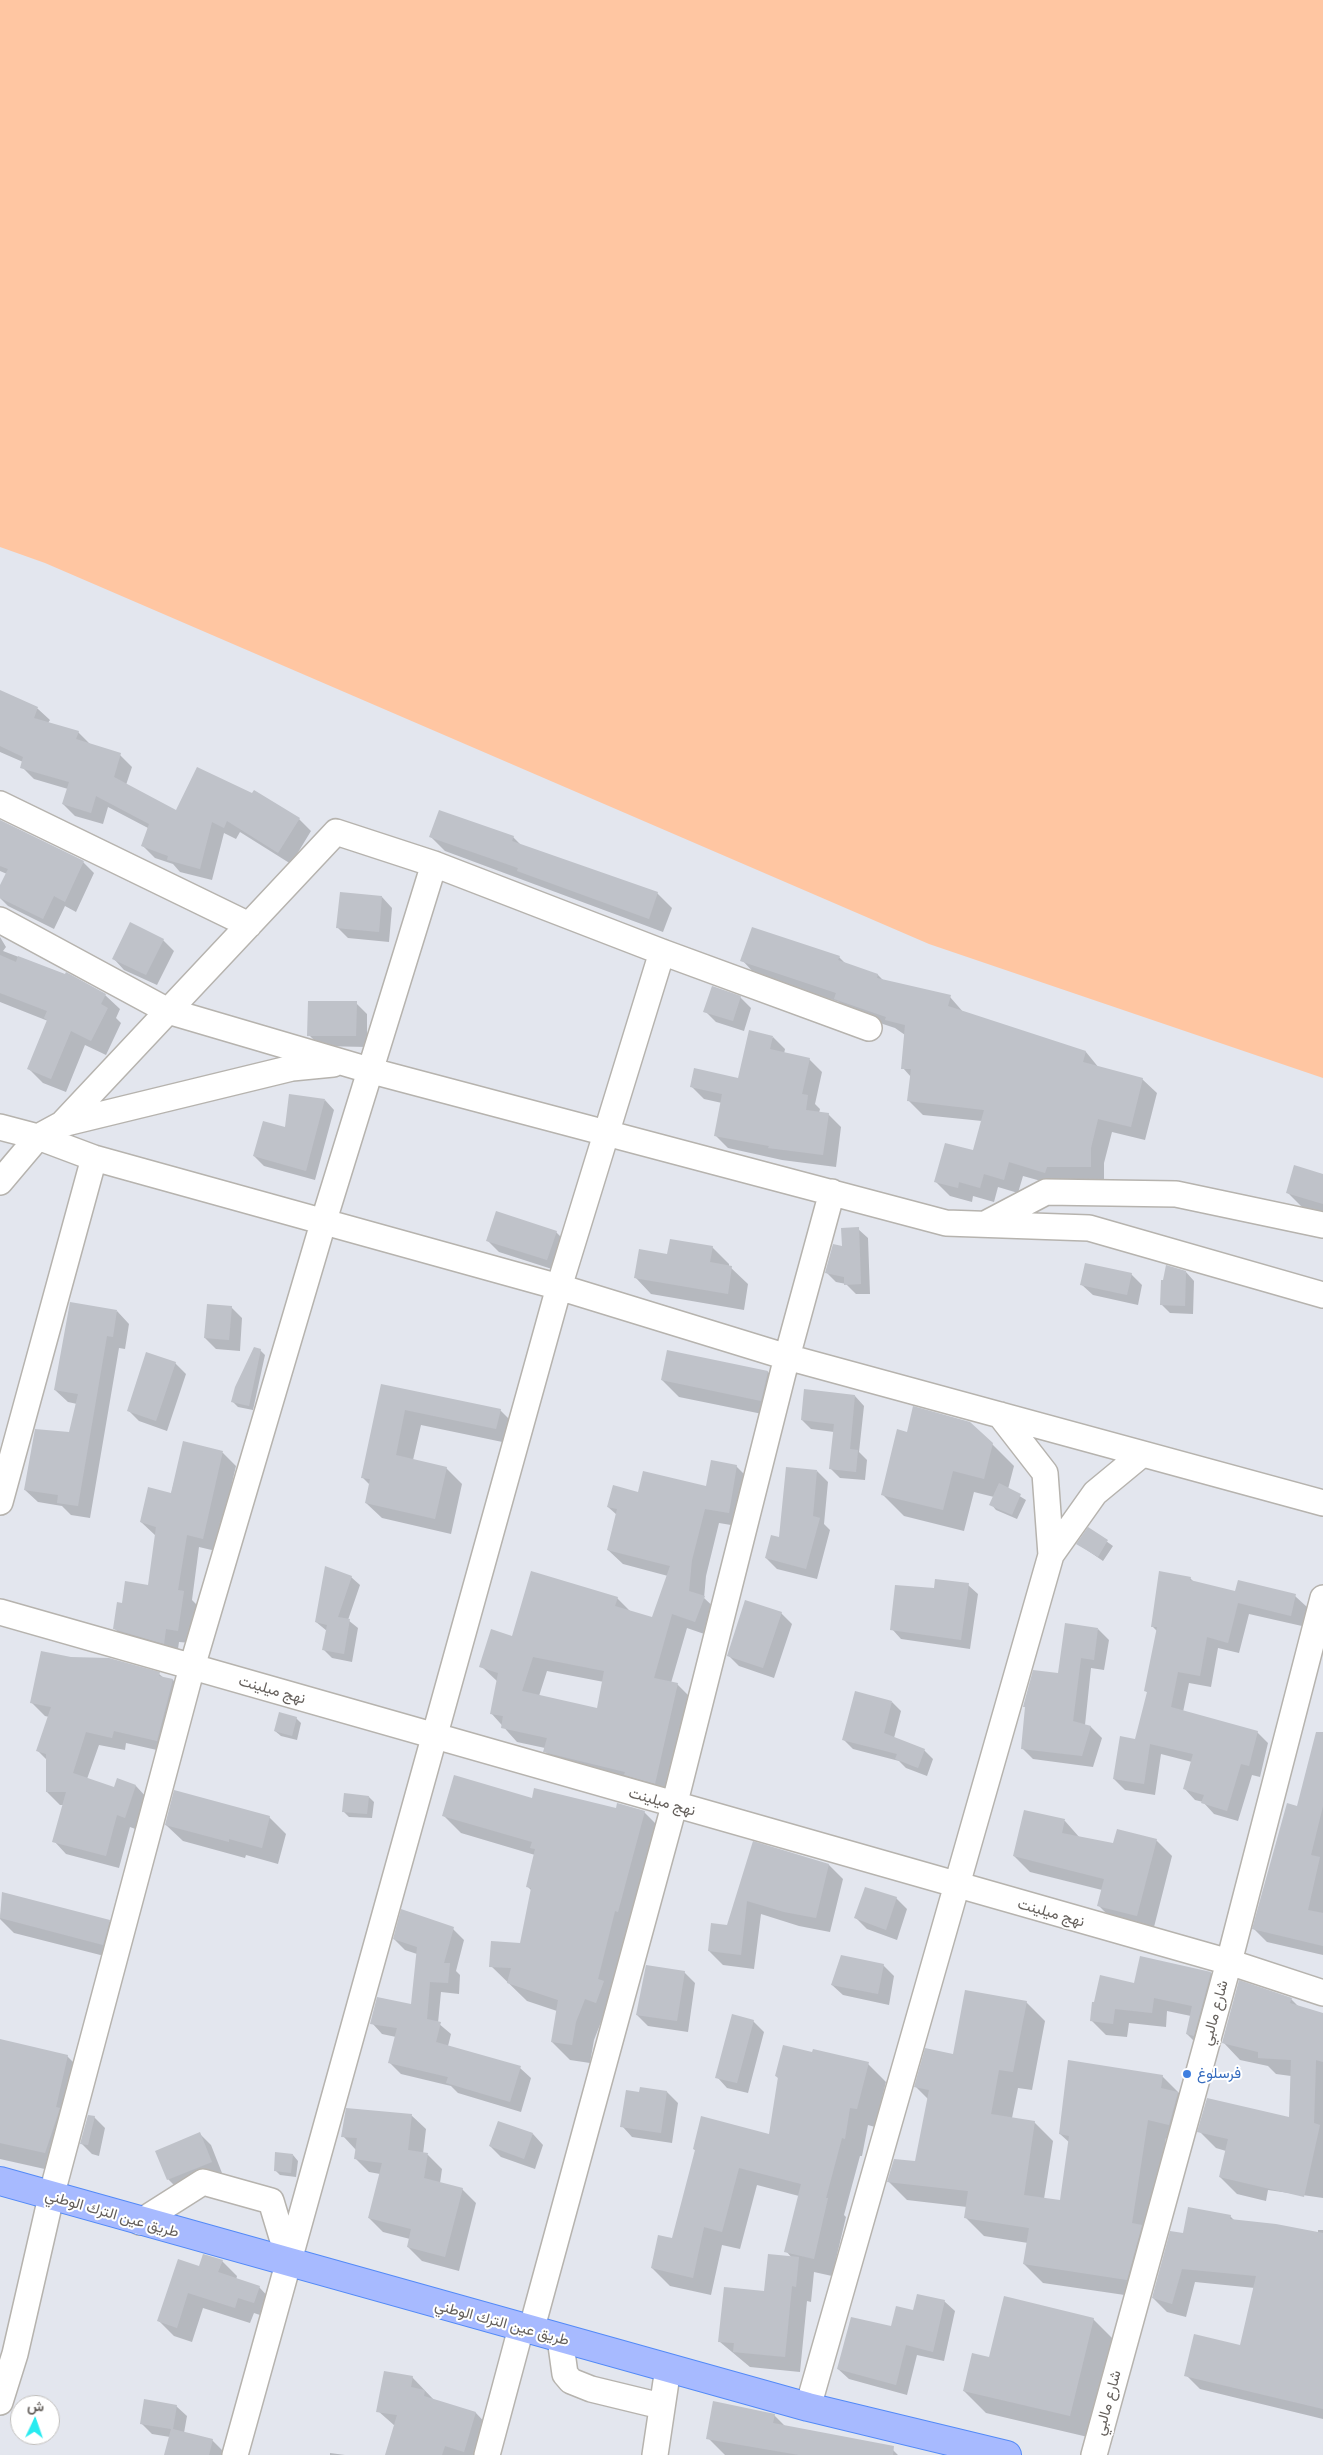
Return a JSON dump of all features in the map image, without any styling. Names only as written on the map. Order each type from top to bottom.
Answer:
[{"type":"main road","name":"طريق عين الترك الوطني","points":[[0,2182],[808,2407],[1007,2455]]},
{"type":"street","points":[[0,804],[249,925]]},
{"type":"street","points":[[62,1124],[336,832],[434,864],[662,952],[869,1028]]},
{"type":"street","points":[[0,2402],[16,2354],[51,2197],[192,1667],[324,1220],[372,1071],[434,864]]},
{"type":"street","points":[[0,920],[168,1011],[372,1071],[536,1112],[608,1134],[946,1223],[1089,1228],[1323,1295]]},
{"type":"street","points":[[236,2455],[559,1287],[608,1134],[662,952]]},
{"type":"street","points":[[0,1182],[38,1137],[62,1124],[292,1068],[346,1062]]},
{"type":"street","points":[[0,1127],[38,1137],[94,1158],[324,1220],[559,1287],[787,1357],[1141,1455],[1323,1503]]},
{"type":"street","points":[[0,1502],[94,1158]]},
{"type":"street","points":[[487,2455],[526,2329],[674,1806],[787,1357],[832,1192]]},
{"type":"street","points":[[985,1224],[1046,1192],[1176,1194],[1323,1225]]},
{"type":"street","points":[[1000,1415],[1045,1473],[1051,1555]]},
{"type":"street","points":[[808,2407],[1051,1555],[1095,1493],[1141,1455]]},
{"type":"street","name":"شارع مالبي","points":[[1094,2455],[1229,1962],[1323,1598]]},
{"type":"street","name":"نهج ميلينت","points":[[0,1612],[674,1806],[1229,1962],[1323,1993]]},
{"type":"street","points":[[140,2222],[203,2182],[271,2201],[290,2264]]},
{"type":"street","points":[[560,2338],[565,2374],[571,2380],[591,2389],[661,2406]]},
{"type":"street","points":[[655,2455],[668,2368]]},
{"type":"shaded area","points":[[0,0],[1323,0],[1323,1078],[929,944],[45,563],[0,547]]},
{"type":"building","points":[[0,690],[38,707],[34,718],[79,731],[76,739],[121,753],[114,777],[176,810],[197,767],[252,793],[254,790],[300,818],[278,853],[227,821],[224,828],[212,822],[200,869],[167,860],[168,856],[141,846],[149,824],[96,796],[91,813],[62,804],[69,782],[20,768],[23,757],[0,746]]},
{"type":"building","points":[[439,810],[514,836],[512,841],[658,892],[649,919],[517,871],[518,868],[429,837]]},
{"type":"building","points":[[0,820],[84,861],[65,902],[54,896],[43,919],[0,898],[0,885],[8,869],[0,866]]},
{"type":"building","points":[[340,892],[382,896],[379,932],[336,928]]},
{"type":"building","points":[[130,922],[164,939],[146,975],[112,959]]},
{"type":"building","points":[[752,927],[840,956],[838,960],[878,974],[877,978],[951,995],[948,1006],[1086,1051],[1083,1062],[1143,1078],[1131,1127],[1098,1119],[1091,1148],[1091,1167],[1047,1167],[1045,1173],[1009,1162],[1004,1180],[984,1174],[980,1188],[959,1182],[958,1188],[934,1182],[945,1143],[973,1150],[984,1110],[907,1101],[911,1069],[901,1069],[905,1025],[885,1020],[886,1017],[834,999],[836,993],[740,961]]},
{"type":"building","points":[[0,955],[16,962],[18,956],[65,974],[66,972],[106,994],[101,1004],[108,1008],[91,1041],[71,1031],[51,1079],[27,1069],[47,1020],[44,1018],[47,1011],[0,993]]},
{"type":"building","points":[[712,986],[741,996],[733,1021],[703,1012]]},
{"type":"building","points":[[308,1001],[357,1001],[356,1036],[307,1036]]},
{"type":"building","points":[[749,1030],[773,1036],[770,1049],[810,1058],[802,1094],[808,1095],[806,1110],[829,1113],[823,1155],[768,1148],[769,1146],[714,1136],[722,1094],[690,1087],[694,1068],[738,1078]]},
{"type":"building","points":[[289,1094],[325,1099],[306,1171],[253,1156],[263,1121],[285,1127]]},
{"type":"building","points":[[1294,1165],[1323,1174],[1323,1204],[1286,1193]]},
{"type":"building","points":[[496,1211],[557,1231],[547,1260],[486,1241]]},
{"type":"building","points":[[859,1227],[861,1284],[844,1285],[844,1277],[825,1273],[833,1244],[842,1246],[841,1228]]},
{"type":"building","points":[[670,1239],[713,1246],[710,1262],[732,1266],[728,1294],[634,1278],[639,1249],[667,1254]]},
{"type":"building","points":[[1085,1263],[1132,1273],[1127,1295],[1080,1285]]},
{"type":"building","points":[[1166,1265],[1186,1271],[1185,1306],[1160,1305],[1161,1280],[1163,1280]]},
{"type":"building","points":[[70,1302],[117,1310],[113,1337],[107,1336],[78,1506],[57,1503],[58,1495],[24,1490],[35,1429],[69,1432],[78,1394],[54,1390]]},
{"type":"building","points":[[207,1304],[232,1306],[229,1340],[204,1338]]},
{"type":"building","points":[[254,1347],[261,1349],[249,1406],[231,1402],[235,1387]]},
{"type":"building","points":[[667,1350],[768,1371],[761,1401],[661,1380]]},
{"type":"building","points":[[146,1352],[176,1362],[156,1421],[127,1411]]},
{"type":"building","points":[[381,1384],[501,1409],[496,1429],[405,1410],[396,1455],[447,1467],[435,1519],[365,1503],[370,1479],[361,1478]]},
{"type":"building","points":[[804,1389],[855,1395],[850,1449],[858,1450],[856,1472],[829,1469],[834,1424],[801,1420]]},
{"type":"building","points":[[913,1406],[970,1422],[993,1443],[984,1479],[953,1471],[943,1510],[881,1495],[897,1429],[907,1432]]},
{"type":"building","points":[[183,1441],[223,1451],[203,1539],[187,1535],[178,1590],[184,1591],[178,1631],[166,1629],[164,1644],[113,1629],[117,1602],[122,1603],[125,1581],[148,1585],[156,1527],[140,1522],[148,1487],[171,1493]]},
{"type":"building","points":[[711,1460],[737,1465],[729,1513],[705,1509],[692,1560],[689,1591],[705,1596],[695,1622],[672,1614],[654,1678],[678,1683],[655,1784],[624,1775],[625,1772],[543,1752],[547,1738],[501,1728],[503,1716],[490,1714],[498,1673],[479,1667],[491,1629],[512,1636],[531,1571],[618,1597],[615,1606],[652,1617],[670,1566],[607,1550],[617,1509],[607,1507],[613,1485],[638,1492],[643,1471],[706,1486]],"holes":[[[533,1657],[604,1671],[597,1708],[522,1691]]]},
{"type":"building","points":[[786,1467],[817,1470],[813,1516],[820,1518],[806,1569],[765,1558],[771,1535],[779,1537]]},
{"type":"building","points":[[999,1483],[1021,1494],[1012,1515],[989,1505]]},
{"type":"building","points":[[1088,1527],[1108,1540],[1098,1557],[1076,1544]]},
{"type":"building","points":[[325,1566],[352,1576],[338,1617],[350,1619],[344,1654],[322,1650],[327,1625],[315,1622]]},
{"type":"building","points":[[1159,1571],[1191,1577],[1190,1580],[1235,1591],[1238,1580],[1296,1594],[1291,1616],[1238,1603],[1228,1643],[1207,1637],[1200,1676],[1178,1672],[1171,1707],[1258,1731],[1249,1766],[1241,1764],[1227,1811],[1201,1803],[1204,1795],[1183,1789],[1193,1754],[1150,1744],[1144,1784],[1113,1779],[1120,1736],[1135,1739],[1147,1692],[1144,1691],[1157,1627],[1151,1627]]},
{"type":"building","points":[[935,1579],[969,1583],[961,1640],[890,1630],[895,1585],[934,1588]]},
{"type":"building","points":[[745,1600],[782,1612],[763,1668],[727,1656]]},
{"type":"building","points":[[1065,1623],[1098,1628],[1094,1660],[1081,1658],[1073,1721],[1091,1726],[1082,1756],[1021,1749],[1025,1707],[1023,1707],[1033,1670],[1058,1673]]},
{"type":"building","points":[[41,1651],[71,1657],[109,1658],[160,1672],[159,1676],[173,1679],[157,1741],[114,1731],[112,1738],[86,1732],[73,1773],[114,1787],[117,1778],[136,1785],[125,1818],[117,1815],[106,1856],[52,1842],[66,1792],[46,1792],[46,1754],[36,1751],[51,1707],[30,1703]]},
{"type":"building","points":[[855,1691],[892,1701],[884,1733],[925,1749],[918,1768],[895,1759],[897,1754],[842,1740]]},
{"type":"building","points":[[279,1712],[297,1717],[292,1736],[274,1731]]},
{"type":"building","points":[[1316,1732],[1323,1732],[1323,1806],[1311,1855],[1320,1857],[1308,1910],[1323,1913],[1323,1946],[1252,1929],[1287,1803],[1297,1806]]},
{"type":"building","points":[[454,1775],[532,1798],[534,1788],[616,1808],[617,1803],[645,1811],[618,1912],[615,1911],[598,1979],[604,1981],[596,2003],[585,1999],[576,2022],[572,2045],[551,2042],[558,2000],[507,1983],[511,1968],[489,1967],[491,1941],[520,1943],[531,1888],[526,1887],[535,1849],[530,1848],[532,1842],[442,1816]]},
{"type":"building","points":[[174,1790],[270,1816],[262,1848],[229,1839],[229,1842],[165,1825]]},
{"type":"building","points":[[344,1793],[369,1796],[367,1814],[342,1812]]},
{"type":"building","points":[[1024,1810],[1065,1819],[1062,1833],[1113,1843],[1117,1829],[1157,1839],[1137,1916],[1097,1906],[1104,1879],[1013,1856]]},
{"type":"building","points":[[753,1841],[829,1864],[816,1918],[784,1912],[747,1901],[741,1955],[708,1951],[711,1923],[727,1925]]},
{"type":"building","points":[[865,1887],[897,1897],[886,1930],[854,1918]]},
{"type":"building","points":[[2,1892],[110,1920],[103,1945],[0,1918]]},
{"type":"building","points":[[401,1909],[454,1927],[444,1963],[450,1963],[448,1983],[430,1982],[427,2019],[441,2022],[436,2042],[521,2066],[510,2102],[446,2083],[448,2077],[388,2063],[397,2028],[370,2024],[377,1997],[411,2004],[417,1947],[393,1939]]},
{"type":"building","points":[[841,1955],[884,1964],[878,1994],[831,1985]]},
{"type":"building","points":[[1140,1956],[1211,1972],[1194,2036],[1186,2034],[1192,2006],[1154,1998],[1152,2013],[1115,2009],[1113,2024],[1090,2021],[1092,2002],[1094,2002],[1100,1975],[1134,1983]]},
{"type":"building","points":[[646,1965],[685,1971],[677,2021],[636,2015]]},
{"type":"building","points":[[1239,1980],[1292,1998],[1290,2003],[1323,2013],[1323,2062],[1316,2060],[1314,2123],[1320,2125],[1304,2197],[1219,2177],[1228,2139],[1197,2132],[1207,2098],[1289,2117],[1291,2060],[1258,2058],[1258,2052],[1222,2043]]},
{"type":"building","points":[[965,1990],[1027,2001],[1013,2072],[999,2070],[991,2114],[1035,2121],[1024,2195],[1060,2200],[1069,2136],[1059,2134],[1068,2060],[1163,2075],[1161,2088],[1178,2092],[1169,2125],[1148,2120],[1132,2223],[1142,2225],[1127,2280],[1023,2264],[1029,2228],[964,2218],[968,2191],[887,2182],[894,2159],[915,2161],[929,2090],[914,2087],[925,2048],[953,2054]]},
{"type":"building","points":[[732,2014],[754,2020],[737,2083],[715,2078]]},
{"type":"building","points":[[0,2039],[68,2055],[56,2107],[60,2108],[45,2153],[0,2143]]},
{"type":"building","points":[[783,2045],[812,2052],[813,2049],[869,2062],[857,2109],[850,2108],[845,2139],[842,2138],[826,2198],[828,2198],[814,2259],[784,2252],[801,2184],[739,2168],[722,2232],[704,2227],[693,2278],[651,2268],[658,2235],[672,2238],[695,2150],[693,2149],[701,2116],[769,2134],[778,2077],[775,2076]]},
{"type":"building","points":[[640,2087],[667,2091],[661,2133],[620,2127],[626,2090],[639,2092]]},
{"type":"building","points":[[346,2108],[412,2114],[408,2150],[428,2153],[424,2178],[463,2188],[445,2257],[407,2247],[411,2229],[368,2218],[382,2163],[354,2159],[357,2138],[341,2137]]},
{"type":"building","points":[[88,2115],[95,2116],[88,2145],[80,2144]]},
{"type":"building","points":[[498,2121],[533,2133],[524,2159],[489,2146]]},
{"type":"building","points":[[200,2132],[212,2162],[167,2180],[155,2151]]},
{"type":"building","points":[[275,2152],[293,2154],[291,2173],[274,2171]]},
{"type":"building","points":[[1188,2207],[1231,2215],[1230,2219],[1276,2224],[1323,2233],[1323,2409],[1184,2376],[1194,2334],[1240,2345],[1256,2276],[1182,2269],[1172,2304],[1152,2298],[1170,2231],[1183,2233]]},
{"type":"building","points":[[203,2254],[223,2260],[218,2272],[260,2286],[254,2303],[238,2298],[235,2308],[188,2293],[177,2328],[157,2321],[178,2259],[199,2266]]},
{"type":"building","points":[[768,2254],[799,2257],[796,2287],[792,2286],[785,2357],[733,2352],[734,2343],[718,2342],[724,2287],[764,2291]]},
{"type":"building","points":[[917,2294],[945,2300],[933,2352],[906,2345],[896,2385],[837,2369],[851,2317],[891,2326],[896,2306],[913,2310]]},
{"type":"building","points":[[1004,2296],[1094,2318],[1070,2416],[963,2391],[972,2353],[989,2357]]},
{"type":"building","points":[[384,2371],[413,2376],[411,2387],[425,2390],[424,2396],[476,2412],[464,2452],[445,2446],[442,2455],[385,2455],[397,2415],[376,2412]]},
{"type":"building","points":[[144,2399],[177,2405],[173,2429],[213,2439],[209,2455],[164,2455],[171,2429],[140,2424]]},
{"type":"building","points":[[713,2401],[775,2414],[773,2423],[894,2446],[893,2455],[799,2455],[706,2439]]},
{"type":"place","name":"فرسلوغ","points":[[1187,2074]]}]
